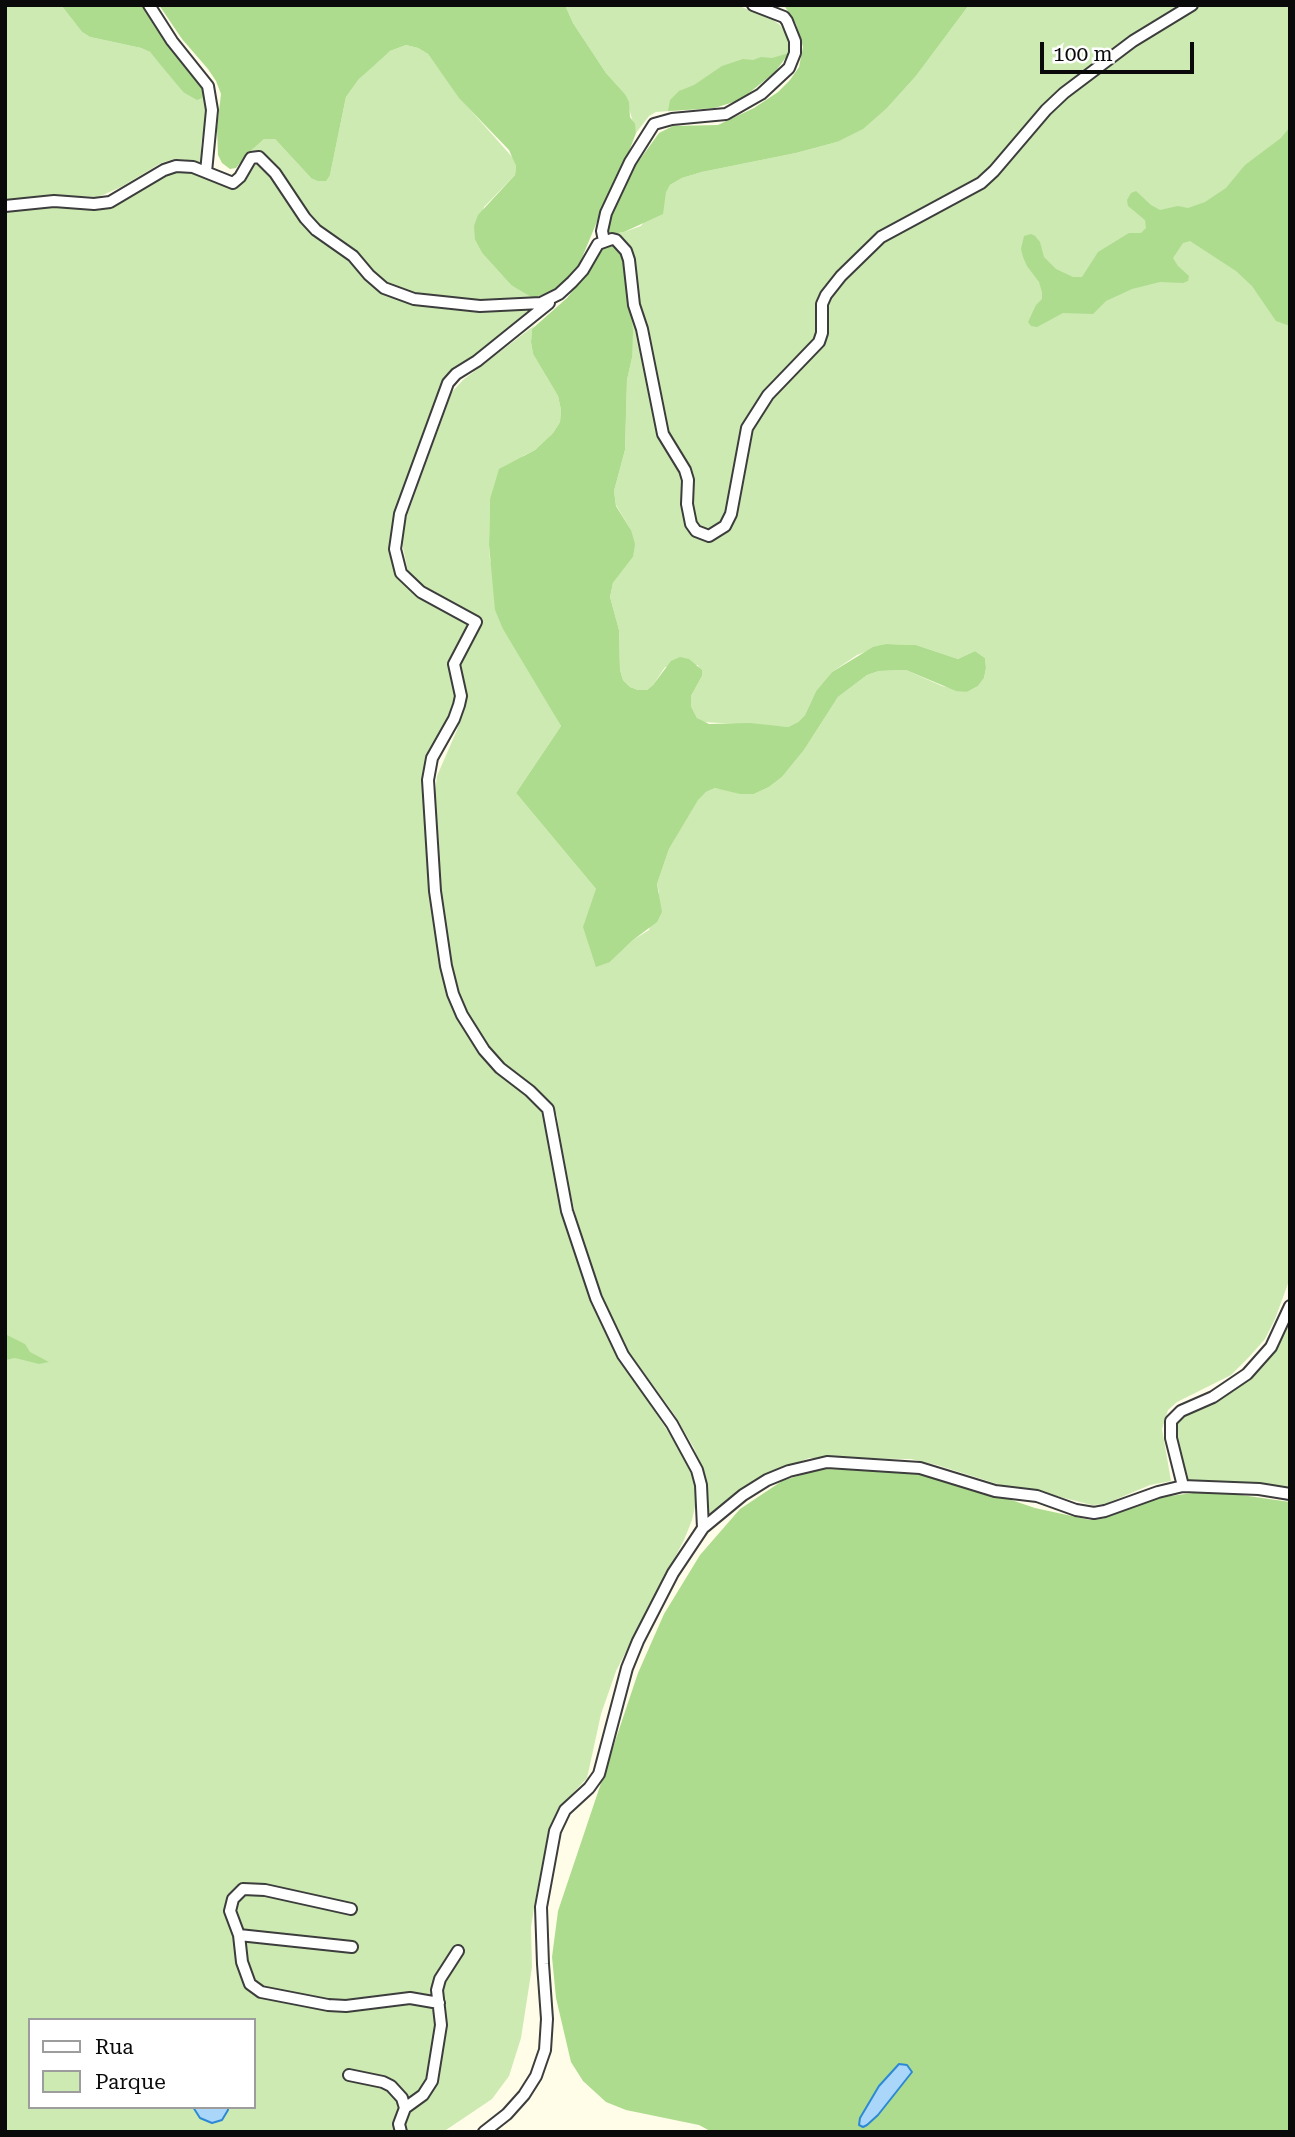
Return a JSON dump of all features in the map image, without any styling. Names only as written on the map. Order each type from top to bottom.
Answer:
[{"type":"street","points":[[149,5],[172,41],[208,86],[212,110],[206,172]]},
{"type":"street","points":[[604,241],[602,231],[606,213],[630,162],[654,124],[672,119],[726,114],[761,94],[789,68],[795,53],[795,41],[787,20],[753,5]]},
{"type":"street","points":[[703,1528],[701,1485],[692,1461],[672,1424],[622,1355],[596,1298],[567,1211],[548,1109],[484,1051],[462,1015],[453,994],[435,891],[428,780],[432,758],[460,705],[461,696],[454,664],[476,622],[421,592],[401,573],[395,549],[400,514],[448,383],[559,294],[583,270],[598,244],[612,239],[621,244],[629,260],[634,304],[642,329],[663,434],[685,470],[688,480],[687,504],[691,524],[696,531],[709,536],[725,526],[731,514],[747,428],[768,395],[819,342],[822,333],[822,304],[841,276],[881,237],[981,183],[1011,153],[1054,102],[1133,41],[1192,5]]},
{"type":"street","points":[[5,206],[54,201],[102,204],[176,166],[186,166],[233,183],[240,177],[251,158],[259,157],[275,173],[316,230],[353,256],[376,282],[393,292],[414,299],[480,306],[541,303],[559,294]]},
{"type":"street","points":[[1182,1486],[1171,1438],[1171,1421],[1181,1411],[1213,1397],[1247,1374],[1271,1347],[1290,1306]]},
{"type":"street","points":[[484,2132],[507,2114],[524,2095],[536,2076],[545,2050],[547,2019],[541,1907],[555,1830],[565,1810],[589,1788],[599,1774],[633,1653],[673,1573],[703,1528],[743,1495],[767,1480],[789,1471],[827,1462],[920,1468],[995,1491],[1037,1496],[1076,1510],[1094,1513],[1182,1486],[1259,1489],[1290,1494]]},
{"type":"street","points":[[351,1909],[265,1890],[243,1889],[230,1905],[239,1935],[245,1976],[250,1984],[261,1993],[328,2005],[346,2006],[410,1998],[439,2003]]},
{"type":"street","points":[[239,1935],[352,1947]]},
{"type":"street","points":[[401,2132],[399,2124],[405,2108],[424,2095],[432,2081],[439,2045],[437,1990],[440,1979],[458,1951]]},
{"type":"street","points":[[349,2075],[383,2082],[402,2098],[405,2108]]},
{"type":"green space","points":[[5,5],[61,5],[82,32],[90,37],[150,52],[183,92],[205,93],[207,112],[201,144],[201,164],[174,159],[161,163],[121,187],[98,197],[53,195],[5,202]]},
{"type":"green space","points":[[61,5],[146,5],[165,40],[205,88],[202,98],[197,100],[183,92],[150,52],[90,37],[82,32]]},
{"type":"green space","points":[[159,5],[565,5],[573,23],[606,73],[625,94],[636,133],[579,265],[567,281],[552,292],[533,298],[511,285],[482,253],[475,240],[474,226],[478,215],[515,175],[516,166],[509,150],[459,98],[428,54],[418,48],[406,45],[390,51],[359,79],[346,97],[330,175],[326,181],[311,178],[275,139],[264,139],[236,168],[230,169],[222,163],[218,155],[217,128],[221,94],[216,81]]},
{"type":"green space","points":[[565,5],[737,5],[773,20],[780,25],[791,43],[789,53],[775,72],[740,100],[714,108],[656,112],[649,116],[636,133],[625,94],[606,73],[573,23]]},
{"type":"green space","points":[[784,5],[969,5],[916,76],[888,107],[863,129],[837,142],[682,178],[670,185],[666,192],[663,214],[624,232],[606,235],[607,221],[633,169],[659,133],[673,126],[718,125],[754,108],[778,92],[790,80],[799,67],[803,47],[796,24]]},
{"type":"green space","points":[[969,5],[1290,5],[1290,1278],[1265,1339],[1249,1357],[1231,1375],[1177,1402],[1168,1410],[1162,1429],[1171,1481],[1150,1485],[1105,1504],[1092,1505],[1025,1488],[1007,1487],[911,1459],[809,1458],[747,1486],[708,1516],[702,1470],[694,1448],[674,1414],[621,1341],[586,1257],[563,1164],[557,1115],[546,1099],[487,1051],[459,999],[441,905],[434,801],[437,776],[466,702],[459,666],[481,622],[418,582],[408,571],[402,543],[405,521],[452,392],[463,380],[535,325],[531,342],[533,354],[558,396],[560,422],[553,433],[535,450],[523,456],[490,499],[489,545],[490,560],[527,666],[561,726],[516,793],[596,889],[610,962],[633,940],[649,930],[659,892],[657,884],[669,849],[698,799],[706,792],[715,788],[754,794],[769,787],[782,777],[804,750],[838,697],[867,675],[879,671],[906,670],[942,686],[967,692],[978,686],[984,678],[986,668],[985,658],[975,651],[958,659],[916,645],[886,644],[857,655],[832,672],[816,691],[805,715],[788,727],[703,722],[697,718],[691,706],[691,696],[702,676],[698,665],[665,667],[647,690],[630,687],[623,680],[620,670],[619,630],[610,597],[613,583],[633,557],[631,530],[616,505],[614,491],[625,450],[627,380],[632,358],[606,235],[641,226],[670,185],[682,178],[837,142],[888,107],[916,76]]},
{"type":"green space","points":[[406,45],[428,54],[459,97],[513,158],[515,175],[484,207],[475,240],[482,253],[511,285],[541,298],[478,301],[419,295],[391,287],[313,220],[287,180],[267,158],[243,166],[243,161],[255,146],[264,139],[275,139],[311,178],[330,175],[346,97],[376,61],[390,51]]},
{"type":"green space","points":[[789,53],[775,72],[740,100],[714,108],[668,111],[670,100],[679,91],[694,85],[722,66],[743,59],[772,58]]},
{"type":"green space","points":[[1290,127],[1290,326],[1276,321],[1252,286],[1236,271],[1190,241],[1183,243],[1173,258],[1189,276],[1188,281],[1160,282],[1132,289],[1106,301],[1093,314],[1063,313],[1037,327],[1031,326],[1028,322],[1042,299],[1042,292],[1039,282],[1023,257],[1021,249],[1024,236],[1035,236],[1040,242],[1044,257],[1056,269],[1073,277],[1082,277],[1098,252],[1129,233],[1141,233],[1146,228],[1145,220],[1128,206],[1127,200],[1131,193],[1136,191],[1160,210],[1178,206],[1188,208],[1205,202],[1226,188],[1245,165],[1281,138]]},
{"type":"green space","points":[[254,163],[263,166],[367,281],[380,290],[408,301],[435,307],[484,311],[536,309],[448,376],[439,391],[400,502],[394,564],[470,623],[451,660],[456,705],[426,762],[444,970],[476,1046],[489,1064],[536,1103],[543,1115],[568,1229],[589,1294],[622,1362],[686,1459],[694,1483],[696,1502],[684,1540],[616,1671],[601,1714],[587,1778],[561,1806],[548,1833],[531,1927],[532,1967],[521,2038],[509,2076],[492,2099],[443,2132],[5,2132],[5,212],[54,207],[110,209],[165,176],[175,173],[190,172],[238,186],[245,180]]},
{"type":"green space","points":[[608,244],[621,253],[625,261],[633,331],[632,358],[627,380],[625,450],[614,491],[616,506],[631,530],[635,544],[633,557],[613,583],[610,597],[619,630],[620,670],[623,680],[630,687],[647,690],[671,661],[680,657],[689,659],[702,670],[702,676],[691,696],[691,706],[697,718],[709,724],[750,723],[788,727],[805,715],[816,691],[832,672],[873,647],[886,644],[916,645],[958,659],[975,651],[985,658],[986,668],[984,678],[978,686],[967,692],[956,691],[906,670],[879,671],[867,675],[838,697],[804,750],[782,777],[769,787],[754,794],[740,794],[715,788],[706,792],[698,800],[669,849],[657,884],[662,912],[657,922],[610,962],[596,967],[583,927],[596,889],[516,793],[561,726],[503,629],[495,610],[489,545],[490,499],[499,469],[535,450],[553,433],[560,422],[558,396],[533,354],[532,329],[567,298],[590,269],[599,251]]},
{"type":"green space","points":[[1290,1320],[1290,1488],[1253,1483],[1186,1481],[1175,1436],[1175,1424],[1180,1417],[1225,1396],[1246,1382],[1273,1352]]},
{"type":"green space","points":[[5,1334],[25,1344],[30,1352],[49,1362],[39,1364],[15,1358],[5,1360]]},
{"type":"green space","points":[[819,1469],[924,1475],[976,1488],[1035,1508],[1090,1520],[1102,1519],[1144,1502],[1193,1493],[1227,1493],[1290,1502],[1290,2132],[712,2132],[699,2125],[626,2110],[606,2102],[583,2081],[571,2062],[556,1998],[552,1957],[558,1911],[638,1673],[664,1614],[700,1555],[740,1509],[782,1481]]},
{"type":"water","points":[[899,2064],[907,2065],[912,2072],[878,2115],[867,2125],[859,2125],[860,2118],[879,2086]]},
{"type":"water","points":[[194,2109],[228,2109],[222,2120],[212,2123],[200,2118]]}]
